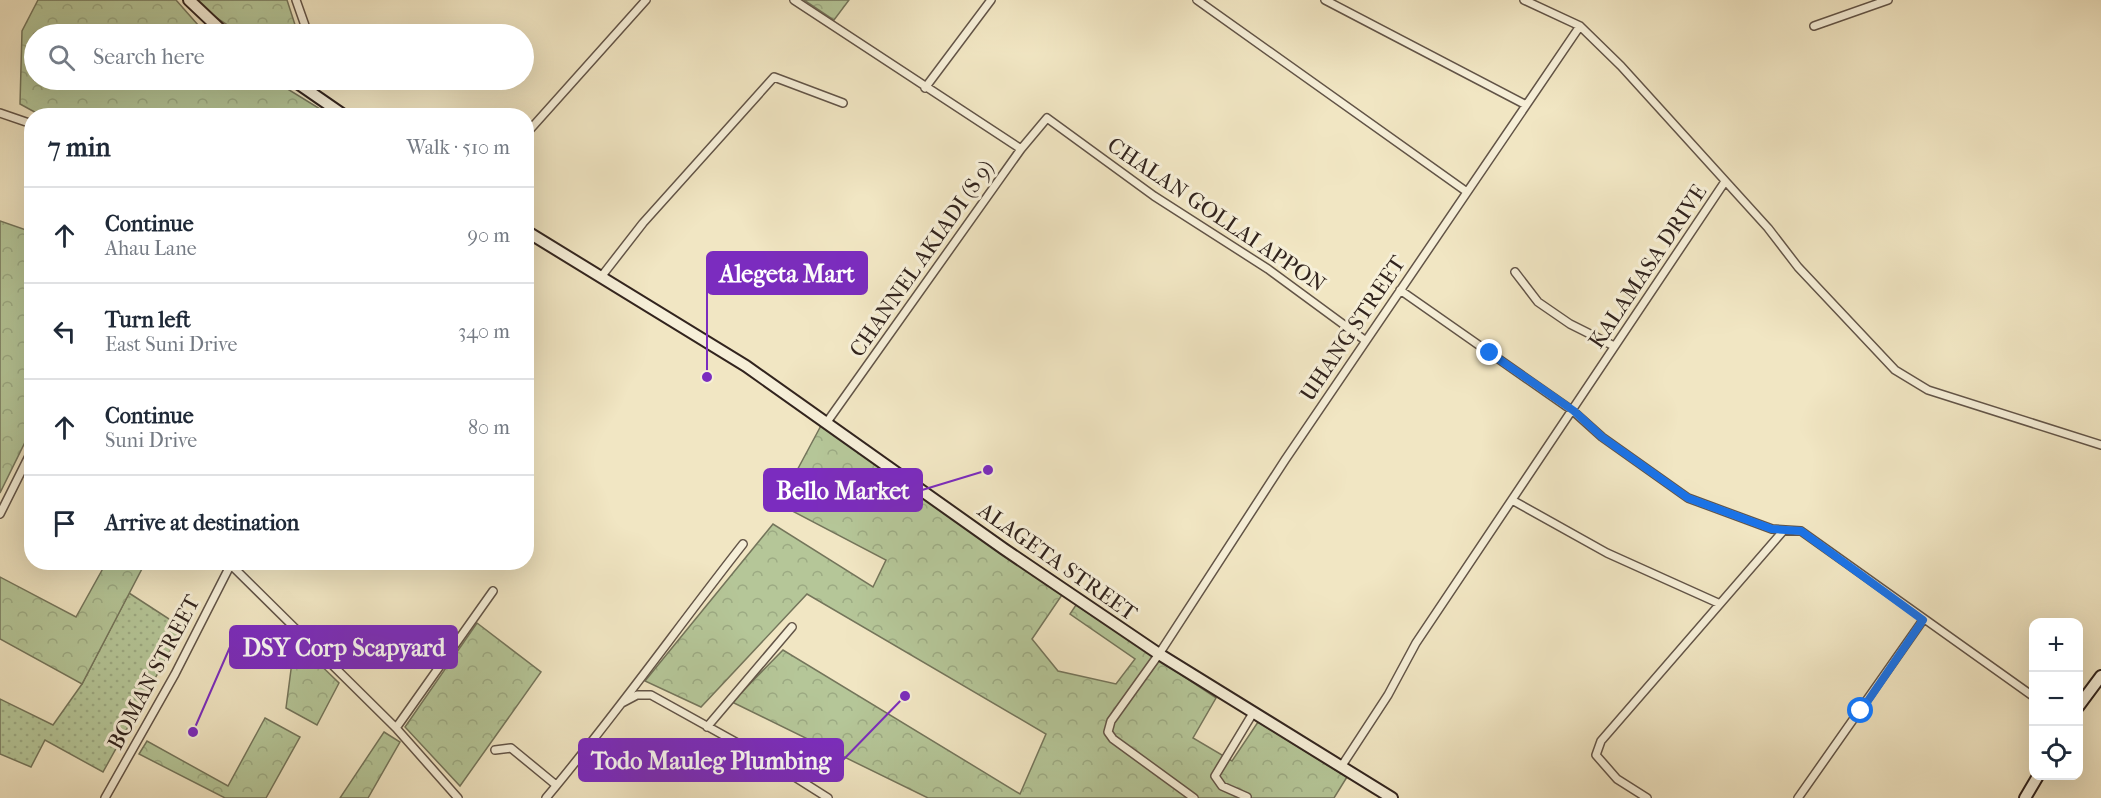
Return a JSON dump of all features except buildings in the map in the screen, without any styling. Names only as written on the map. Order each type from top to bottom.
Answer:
[{"type":"main road","points":[[189,0],[214,24]]},
{"type":"main road","points":[[307,90],[333,108]]},
{"type":"main road","name":"ALAGETA STREET","points":[[534,236],[736,360],[1004,549],[1159,654],[1392,798]]},
{"type":"main road","points":[[2083,701],[2101,676]]},
{"type":"main road","points":[[2025,798],[2036,780]]},
{"type":"street","points":[[296,0],[304,24]]},
{"type":"street","points":[[534,125],[645,0]]},
{"type":"street","points":[[794,0],[1021,149]]},
{"type":"street","points":[[925,88],[991,0]]},
{"type":"street","points":[[1197,0],[1467,192]]},
{"type":"street","points":[[1325,0],[1526,105]]},
{"type":"street","points":[[1524,0],[1580,26],[1621,66],[1724,183]]},
{"type":"street","points":[[1814,26],[1888,0]]},
{"type":"street","name":"UHANG STREET","points":[[1194,798],[1129,752],[1108,732],[1111,722],[1159,654],[1285,460],[1580,26]]},
{"type":"street","points":[[601,277],[644,223],[774,77],[843,103]]},
{"type":"street","points":[[0,113],[24,121]]},
{"type":"street","name":"CHANNEL AKIADI (S 9)","points":[[827,422],[1021,149],[1047,118]]},
{"type":"street","name":"CHALAN GOLLAI APPON","points":[[1047,118],[1154,196],[1277,275],[1366,340]]},
{"type":"street","name":"KALAMASA DRIVE","points":[[1341,766],[1388,695],[1416,643],[1574,411],[1614,346],[1724,183],[1894,370],[1928,390],[2101,445]]},
{"type":"street","points":[[1515,272],[1538,302],[1570,324],[1614,346]]},
{"type":"street","points":[[1400,290],[1574,411],[1602,437],[1688,498],[1772,529],[1801,531],[2029,694]]},
{"type":"street","points":[[0,514],[24,466]]},
{"type":"street","points":[[1512,500],[1607,553],[1718,603]]},
{"type":"street","points":[[1647,798],[1617,779],[1596,755],[1601,741],[1718,603],[1784,530]]},
{"type":"street","points":[[546,798],[743,543]]},
{"type":"street","name":"BOMAN STREET","points":[[105,798],[176,674],[227,570]]},
{"type":"street","points":[[237,570],[396,728],[458,798]]},
{"type":"street","points":[[396,728],[493,591]]},
{"type":"street","points":[[1798,798],[1923,620]]},
{"type":"street","points":[[707,727],[792,627]]},
{"type":"street","points":[[620,704],[637,695],[651,695],[828,798]]},
{"type":"street","points":[[1247,797],[1222,786],[1215,776],[1253,713]]},
{"type":"street","points":[[495,750],[511,748],[556,786]]},
{"type":"green space","points":[[38,0],[176,0],[197,24],[26,24]]},
{"type":"green space","points":[[197,0],[287,0],[295,24],[226,24],[203,9]]},
{"type":"green space","points":[[804,0],[849,0],[834,20]]},
{"type":"green space","points":[[24,27],[24,90],[289,90],[319,108],[27,108],[20,104]]},
{"type":"green space","points":[[0,221],[24,229],[24,444],[0,493]]},
{"type":"green space","points":[[824,420],[1064,592],[1032,639],[1058,671],[1116,684],[1135,659],[1070,614],[1076,605],[1216,698],[1193,738],[1232,761],[1258,722],[1347,777],[1334,798],[928,798],[732,702],[783,650],[1020,794],[1046,734],[807,594],[701,707],[645,681],[773,524],[873,587],[886,560],[779,504]]},
{"type":"green space","points":[[102,570],[141,570],[82,684],[0,639],[0,577],[76,617]]},
{"type":"green space","points":[[129,593],[183,628],[103,772],[45,740],[31,767],[0,754],[0,699],[53,725],[82,684]]},
{"type":"green space","points":[[477,623],[541,672],[460,786],[405,727]]},
{"type":"green space","points":[[307,652],[339,683],[317,725],[286,708],[292,662]]},
{"type":"green space","points":[[265,718],[300,737],[266,798],[225,798],[139,754],[147,741],[228,786]]},
{"type":"green space","points":[[384,732],[400,742],[368,798],[340,798]]},
{"type":"place","name":"Alegeta Mart","points":[[707,377]]},
{"type":"place","name":"Bello Market","points":[[988,470]]},
{"type":"place","name":"Todo Mauleg Plumbing","points":[[905,696]]},
{"type":"place","name":"DSY Corp Scapyard","points":[[193,732]]},
{"type":"route","points":[[1490,353],[1574,411],[1602,437],[1688,498],[1772,529],[1801,531],[1923,620],[1861,711]]}]
